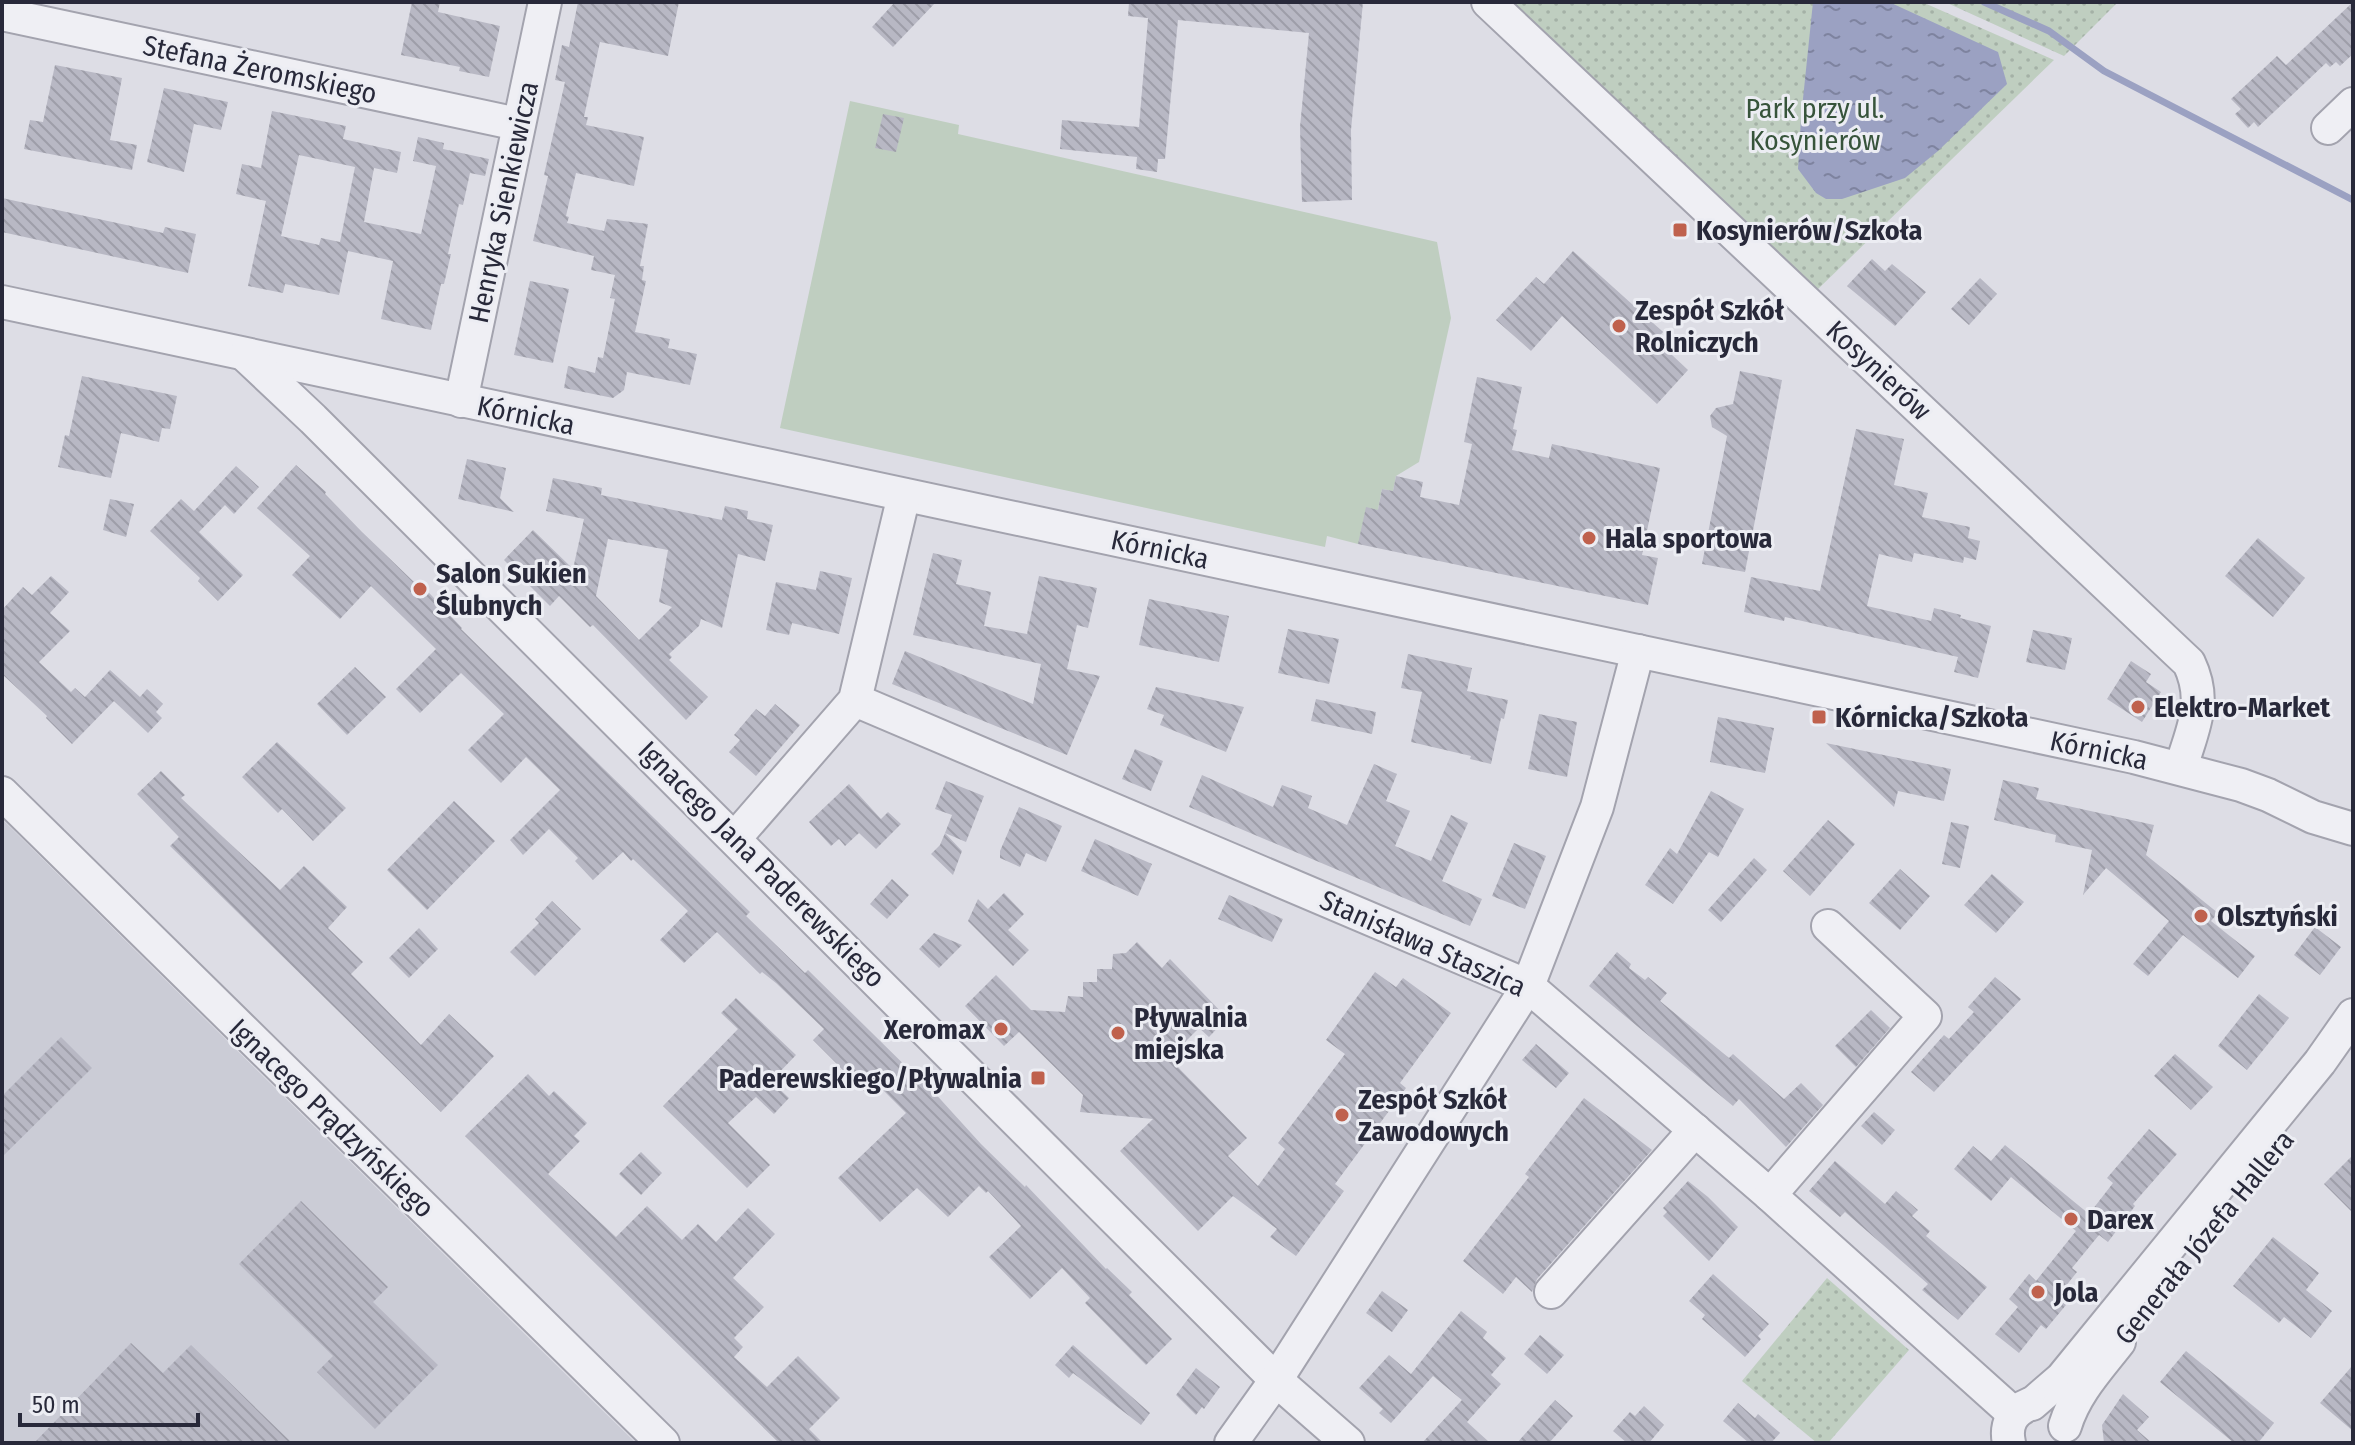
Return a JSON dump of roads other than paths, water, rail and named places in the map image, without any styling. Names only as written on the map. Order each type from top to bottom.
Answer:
[{"type":"street","name":"Henryka Sienkiewicza","points":[[461,401],[545,2]]},
{"type":"street","name":"Kosynierów","points":[[1488,2],[2189,663],[2198,682],[2199,705],[2181,768]]},
{"type":"street","name":"Stefana Żeromskiego","points":[[2,14],[55,13],[518,124]]},
{"type":"street","points":[[2328,128],[2353,104]]},
{"type":"street","name":"Kórnicka","points":[[2,302],[2181,768],[2268,795],[2313,817],[2353,829]]},
{"type":"street","name":"Ignacego Jana Paderewskiego","points":[[245,355],[735,838],[1276,1380],[1348,1443]]},
{"type":"street","points":[[313,419],[321,371]]},
{"type":"street","points":[[735,838],[855,700],[904,495]]},
{"type":"street","points":[[1231,1443],[1276,1380],[1528,986],[1597,807],[1638,651]]},
{"type":"street","name":"Stanisława Staszica","points":[[855,700],[1528,986],[1770,1195],[2019,1420],[2046,1405],[2053,1409],[2065,1435]]},
{"type":"street","name":"Ignacego Prądzyńskiego","points":[[2,793],[663,1443]]},
{"type":"street","name":"Kórnicka","points":[[2313,817],[2353,852]]},
{"type":"street","points":[[1770,1195],[1925,1016],[1828,926]]},
{"type":"street","name":"Generała Józefa Hallera","points":[[2019,1420],[2062,1378],[2320,1062],[2353,1015]]},
{"type":"street","name":"Generała Józefa Hallera","points":[[2065,1435],[2070,1408],[2093,1375],[2353,1053]]},
{"type":"street","points":[[1551,1292],[1695,1130]]},
{"type":"water","points":[[1813,2],[1889,2],[1998,52],[2007,84],[1938,151],[1905,178],[1842,199],[1826,199],[1816,193],[1798,169]]},
{"type":"waterway","points":[[1984,2],[2049,31],[2104,71],[2353,200]]},
{"type":"place","name":"Kosynierów/Szkoła","points":[[1680,230]]},
{"type":"place","name":"Zespół Szkół Rolniczych","points":[[1619,326]]},
{"type":"place","name":"Hala sportowa","points":[[1589,538]]},
{"type":"place","name":"Salon Sukien Ślubnych","points":[[420,589]]},
{"type":"place","name":"Elektro-Market","points":[[2138,707]]},
{"type":"place","name":"Kórnicka/Szkoła","points":[[1819,717]]},
{"type":"place","name":"Olsztyński","points":[[2201,916]]},
{"type":"place","name":"Xeromax","points":[[1001,1029]]},
{"type":"place","name":"Pływalnia miejska","points":[[1118,1033]]},
{"type":"place","name":"Paderewskiego/Pływalnia","points":[[1038,1078]]},
{"type":"place","name":"Zespół Szkół Zawodowych","points":[[1342,1115]]},
{"type":"place","name":"Darex","points":[[2071,1219]]},
{"type":"place","name":"Jola","points":[[2038,1292]]},
{"type":"park label","name":"Park przy ul. Kosynierów","points":[[1815,124]]}]
